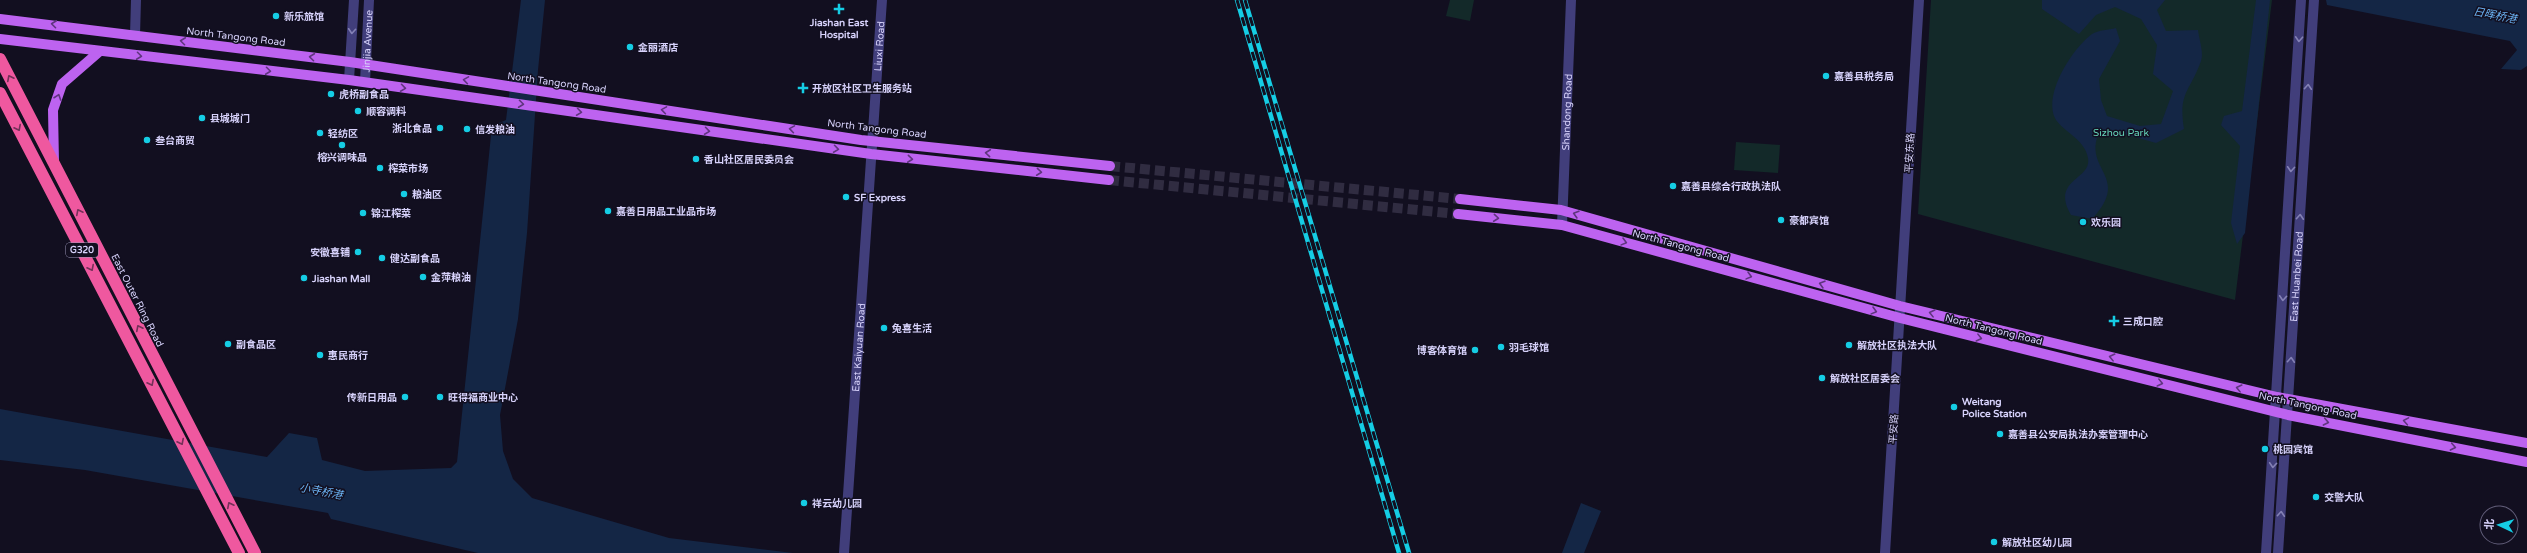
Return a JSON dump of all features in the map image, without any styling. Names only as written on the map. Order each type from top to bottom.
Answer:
[{"type":"highway","name":"East Outer Ring Road","points":[[0,59],[255,553]]},
{"type":"highway","name":"G320","points":[[0,93],[236,548]]},
{"type":"main road","name":"North Tangong Road","points":[[0,19],[350,62],[872,141],[1110,166]]},
{"type":"main road","points":[[0,39],[365,82],[871,154],[1109,180]]},
{"type":"main road","points":[[54,163],[53,110],[62,84],[100,51]]},
{"type":"main road","name":"North Tangong Road","points":[[1460,199],[1561,210],[1900,306],[2277,397],[2527,443]]},
{"type":"main road","name":"North Tangong Road","points":[[1458,214],[1562,225],[1900,318],[2288,415],[2527,462]]},
{"type":"street","points":[[135,35],[136,0]]},
{"type":"street","name":"Jinjia Avenue","points":[[349,80],[354,0]]},
{"type":"street","name":"Jinjia Avenue","points":[[365,82],[369,0]]},
{"type":"street","name":"Liuxi Road","points":[[872,141],[882,0]]},
{"type":"street","name":"Shandong Road","points":[[1562,225],[1561,210],[1571,0]]},
{"type":"street","name":"平安东路","points":[[1900,306],[1918,0]]},
{"type":"street","name":"East Huanbei Road","points":[[2266,553],[2301,0]]},
{"type":"street","name":"East Huanbei Road","points":[[2278,553],[2314,0]]},
{"type":"street","name":"East Kaiyuan Road","points":[[844,553],[872,141]]},
{"type":"street","name":"平安路","points":[[1885,553],[1900,306]]},
{"type":"green space","points":[[1450,0],[1474,0],[1470,21],[1446,16]]},
{"type":"green space","name":"Sizhou Park","points":[[1931,0],[2272,0],[2235,300],[1918,214]]},
{"type":"green space","points":[[1736,142],[1780,145],[1778,173],[1734,170]]},
{"type":"water","name":"小寺桥港","points":[[521,0],[545,0],[538,70],[527,233],[518,319],[500,415],[503,451],[513,479],[532,498],[669,538],[793,553],[478,553],[331,519],[328,513],[85,470],[0,460],[0,409],[267,457],[289,433],[317,438],[322,460],[365,471],[451,468],[457,462],[492,126],[506,120]]},
{"type":"water","points":[[2042,0],[2165,0],[2157,10],[2166,31],[2198,30],[2202,58],[2184,99],[2184,129],[2156,143],[2110,130],[2097,138],[2095,149],[2097,159],[2108,184],[2107,194],[2103,205],[2092,219],[2071,215],[2066,203],[2065,194],[2068,187],[2084,171],[2088,165],[2088,158],[2082,145],[2061,126],[2054,116],[2052,106],[2053,95],[2062,71],[2077,49],[2092,34],[2116,28],[2120,41],[2099,79],[2101,100],[2107,116],[2140,126],[2161,124],[2173,91],[2153,74],[2157,45],[2141,19],[2115,7],[2096,15],[2079,34],[2042,9]]},
{"type":"water","points":[[2256,0],[2270,0],[2245,233],[2237,244],[2231,223],[2240,146],[2221,125],[2224,116],[2242,111]]},
{"type":"water","name":"日晖桥港","points":[[2326,0],[2527,0],[2527,66],[2521,70],[2501,69],[2517,50],[2510,41],[2327,5]]},
{"type":"water","points":[[1581,503],[1601,511],[1584,553],[1562,553]]},
{"type":"tunnel","points":[[1110,166],[1460,199]]},
{"type":"tunnel","points":[[1109,180],[1458,214]]},
{"type":"railway","points":[[1237,0],[1399,553]]},
{"type":"railway","points":[[1245,0],[1409,553]]},
{"type":"place","name":"Jiashan East Hospital","points":[[839,9]]},
{"type":"place","name":"新乐旅馆","points":[[276,16]]},
{"type":"place","name":"金丽酒店","points":[[630,47]]},
{"type":"place","name":"嘉善县税务局","points":[[1826,76]]},
{"type":"place","name":"开放区社区卫生服务站","points":[[803,88]]},
{"type":"place","name":"虎桥副食品","points":[[331,94]]},
{"type":"place","name":"顺容调料","points":[[358,111]]},
{"type":"place","name":"县城城门","points":[[202,118]]},
{"type":"place","name":"浙北食品","points":[[440,128]]},
{"type":"place","name":"信发粮油","points":[[467,129]]},
{"type":"place","name":"轻纺区","points":[[320,133]]},
{"type":"place","name":"叁台商贸","points":[[147,140]]},
{"type":"place","name":"榕兴调味品","points":[[342,145]]},
{"type":"place","name":"香山社区居民委员会","points":[[696,159]]},
{"type":"place","name":"榨菜市场","points":[[380,168]]},
{"type":"place","name":"嘉善县综合行政执法队","points":[[1673,186]]},
{"type":"place","name":"粮油区","points":[[404,194]]},
{"type":"place","name":"SF Express","points":[[846,197]]},
{"type":"place","name":"嘉善日用品工业品市场","points":[[608,211]]},
{"type":"place","name":"锦江榨菜","points":[[363,213]]},
{"type":"place","name":"豪都宾馆","points":[[1781,220]]},
{"type":"place","name":"欢乐园","points":[[2083,222]]},
{"type":"place","name":"安徽喜铺","points":[[358,252]]},
{"type":"place","name":"健达副食品","points":[[382,258]]},
{"type":"place","name":"金萍粮油","points":[[423,277]]},
{"type":"place","name":"Jiashan Mall","points":[[304,278]]},
{"type":"place","name":"三成口腔","points":[[2114,321]]},
{"type":"place","name":"兔喜生活","points":[[884,328]]},
{"type":"place","name":"副食品区","points":[[228,344]]},
{"type":"place","name":"解放社区执法大队","points":[[1849,345]]},
{"type":"place","name":"羽毛球馆","points":[[1501,347]]},
{"type":"place","name":"博客体育馆","points":[[1475,350]]},
{"type":"place","name":"惠民商行","points":[[320,355]]},
{"type":"place","name":"解放社区居委会","points":[[1822,378]]},
{"type":"place","name":"传新日用品","points":[[405,397]]},
{"type":"place","name":"旺得福商业中心","points":[[440,397]]},
{"type":"place","name":"Weitang Police Station","points":[[1954,407]]},
{"type":"place","name":"嘉善县公安局执法办案管理中心","points":[[2000,434]]},
{"type":"place","name":"桃园宾馆","points":[[2265,449]]},
{"type":"place","name":"交警大队","points":[[2316,497]]},
{"type":"place","name":"祥云幼儿园","points":[[804,503]]},
{"type":"place","name":"解放社区幼儿园","points":[[1994,542]]}]
